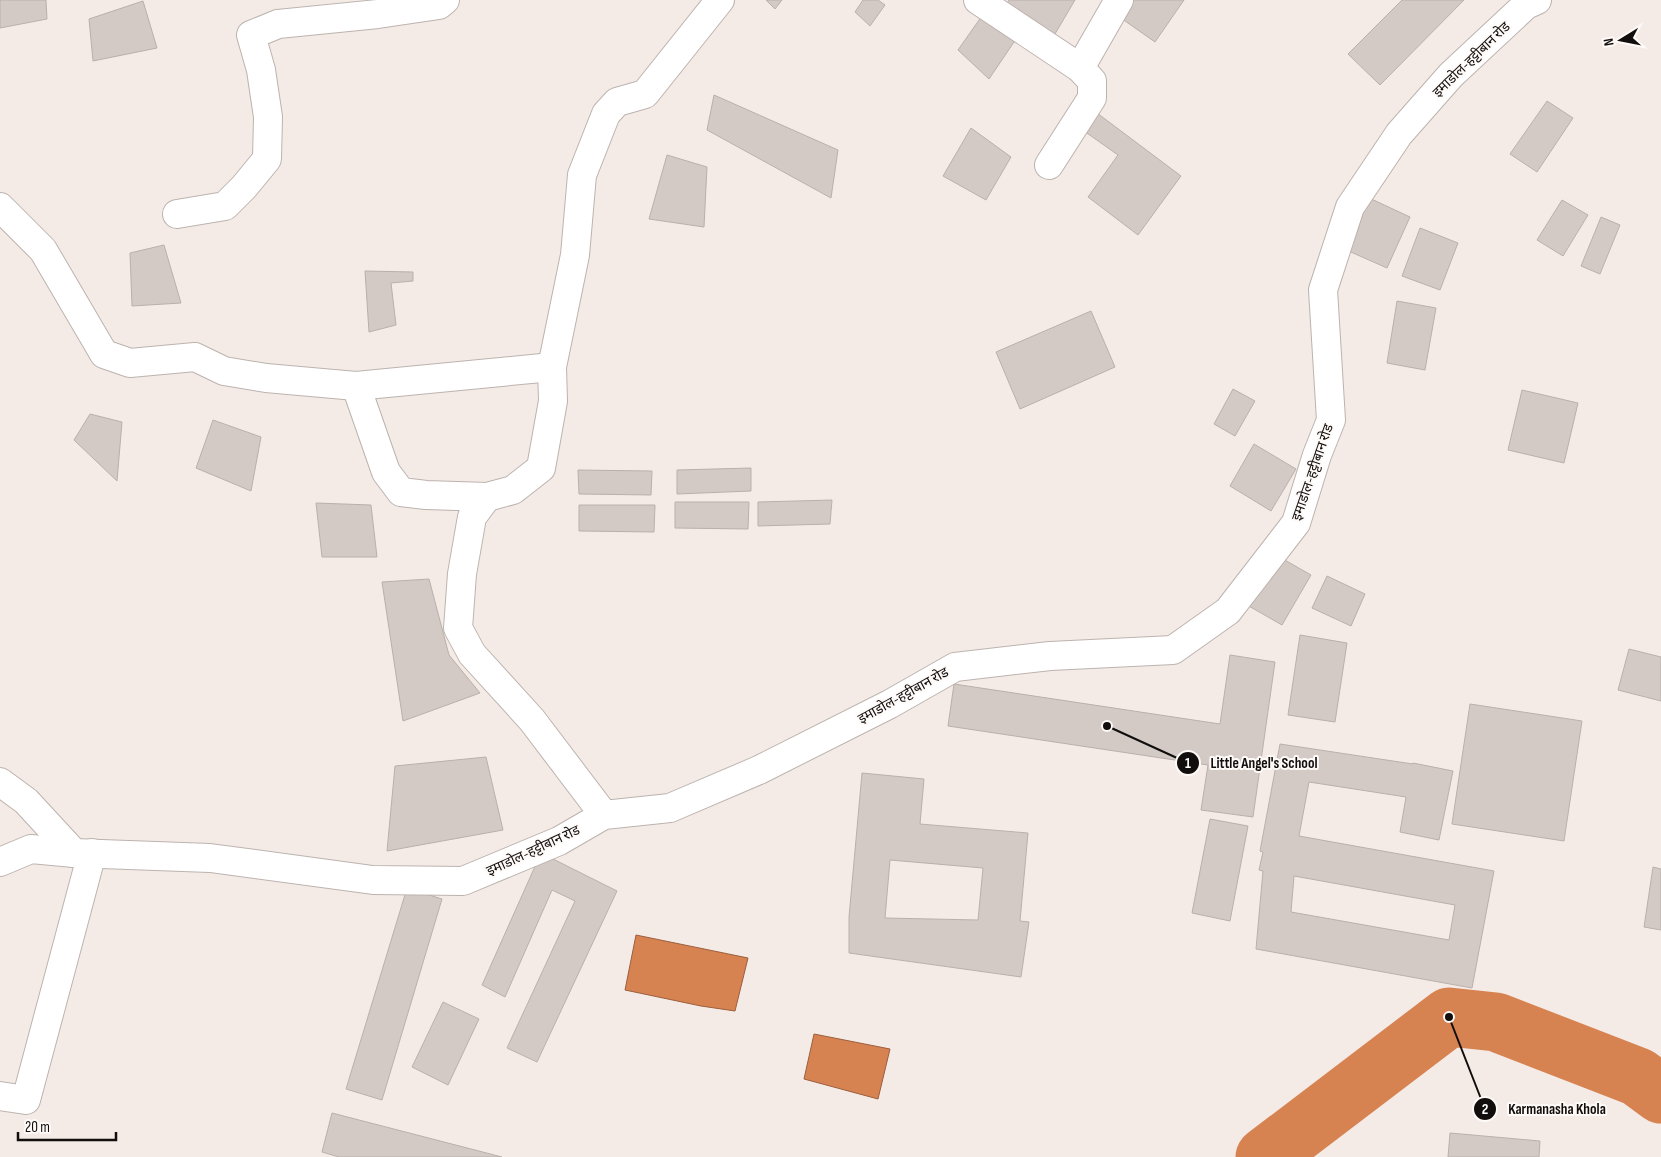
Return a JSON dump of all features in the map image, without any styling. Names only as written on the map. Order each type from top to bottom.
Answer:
[{"type":"street","points":[[178,214],[225,206],[244,187],[267,159],[268,116],[261,70],[251,35],[278,24],[378,14],[439,5],[445,0]]},
{"type":"street","points":[[356,386],[386,472],[401,492],[426,495],[487,497],[513,490],[541,468],[554,401],[552,367],[575,255],[582,176],[606,114],[617,102],[645,94],[720,0]]},
{"type":"street","points":[[978,0],[1080,68],[1092,81],[1092,98],[1050,166]]},
{"type":"street","points":[[1080,68],[1119,0]]},
{"type":"street","name":"इमाडोल-हट्टीबान रोड","points":[[0,862],[31,848],[83,853],[210,858],[374,880],[463,881],[559,841],[604,815],[670,808],[759,770],[890,704],[955,667],[1050,656],[1173,650],[1228,611],[1296,523],[1317,455],[1331,420],[1323,290],[1350,207],[1399,134],[1425,104],[1451,75],[1529,2]]},
{"type":"street","points":[[0,206],[44,250],[104,354],[130,363],[195,357],[224,371],[266,378],[356,386],[552,367]]},
{"type":"street","points":[[487,497],[472,517],[462,574],[458,628],[472,654],[532,720],[604,815]]},
{"type":"street","points":[[0,782],[26,801],[83,853],[26,1100],[0,1096]]},
{"type":"shaded area","points":[[636,935],[748,958],[735,1011],[625,990]]},
{"type":"shaded area","points":[[814,1034],[890,1049],[878,1099],[804,1079]]},
{"type":"building","points":[[0,0],[46,0],[47,19],[0,28]]},
{"type":"building","points":[[766,0],[782,0],[775,9]]},
{"type":"building","points":[[863,0],[878,0],[885,5],[870,26],[855,12]]},
{"type":"building","points":[[1009,0],[1075,0],[1052,39],[1002,12]]},
{"type":"building","points":[[1129,0],[1184,0],[1155,42],[1118,16]]},
{"type":"building","points":[[1402,0],[1464,0],[1380,85],[1348,54]]},
{"type":"building","points":[[143,1],[157,48],[93,61],[89,19]]},
{"type":"building","points":[[984,13],[1016,39],[989,79],[958,50]]},
{"type":"building","points":[[714,95],[838,150],[831,198],[707,130]]},
{"type":"building","points":[[1547,101],[1573,118],[1537,172],[1510,154]]},
{"type":"building","points":[[1097,113],[1181,176],[1138,235],[1088,197],[1118,155],[1084,131]]},
{"type":"building","points":[[971,128],[1011,157],[986,200],[943,176]]},
{"type":"building","points":[[667,155],[707,167],[704,227],[649,219]]},
{"type":"building","points":[[1367,197],[1410,217],[1387,268],[1344,249]]},
{"type":"building","points":[[1562,200],[1588,215],[1563,256],[1537,240]]},
{"type":"building","points":[[1601,217],[1620,225],[1600,274],[1581,266]]},
{"type":"building","points":[[1420,228],[1458,243],[1440,290],[1402,276]]},
{"type":"building","points":[[164,245],[181,303],[132,306],[130,253]]},
{"type":"building","points":[[365,271],[413,272],[413,281],[391,283],[396,325],[369,332]]},
{"type":"building","points":[[1397,301],[1436,308],[1425,370],[1387,363]]},
{"type":"building","points":[[1091,311],[1115,367],[1020,409],[996,352]]},
{"type":"building","points":[[1233,389],[1255,401],[1235,436],[1214,424]]},
{"type":"building","points":[[1522,390],[1578,403],[1564,463],[1508,450]]},
{"type":"building","points":[[90,414],[122,422],[117,481],[74,440]]},
{"type":"building","points":[[213,420],[261,437],[251,491],[196,468]]},
{"type":"building","points":[[1254,444],[1296,469],[1271,511],[1230,486]]},
{"type":"building","points":[[751,468],[751,491],[677,494],[677,470]]},
{"type":"building","points":[[578,470],[652,471],[651,495],[579,494]]},
{"type":"building","points":[[832,500],[830,524],[758,526],[758,502]]},
{"type":"building","points":[[675,502],[749,502],[748,529],[675,528]]},
{"type":"building","points":[[316,503],[371,505],[377,557],[322,557]]},
{"type":"building","points":[[579,505],[655,505],[654,532],[579,531]]},
{"type":"building","points":[[1276,555],[1311,575],[1282,625],[1247,605]]},
{"type":"building","points":[[1327,576],[1365,594],[1351,626],[1312,608]]},
{"type":"building","points":[[429,579],[449,655],[480,693],[403,721],[382,582]]},
{"type":"building","points":[[1300,635],[1347,643],[1335,722],[1288,715]]},
{"type":"building","points":[[1629,649],[1661,657],[1661,701],[1618,690]]},
{"type":"building","points":[[1230,655],[1275,662],[1253,817],[1201,810],[1208,765],[948,726],[954,684],[1220,724]]},
{"type":"building","points":[[1470,704],[1582,721],[1564,841],[1452,824]]},
{"type":"building","points":[[1280,744],[1413,763],[1453,771],[1439,840],[1400,832],[1406,797],[1309,782],[1299,836],[1494,871],[1472,988],[1256,949],[1263,871],[1259,870],[1263,852],[1260,851]],"holes":[[[1294,876],[1455,905],[1449,940],[1291,912]]]},
{"type":"building","points":[[486,757],[503,830],[387,851],[395,766]]},
{"type":"building","points":[[862,773],[924,779],[920,824],[1028,833],[1020,921],[1029,922],[1021,977],[849,953],[849,917]],"holes":[[[890,860],[983,868],[978,920],[885,918]]]},
{"type":"building","points":[[1210,819],[1248,826],[1230,921],[1192,913]]},
{"type":"building","points":[[541,853],[617,891],[537,1062],[507,1048],[575,901],[552,890],[505,997],[482,985]]},
{"type":"building","points":[[1653,867],[1661,869],[1661,930],[1644,927]]},
{"type":"building","points":[[407,888],[442,899],[382,1100],[346,1089]]},
{"type":"building","points":[[443,1002],[479,1019],[448,1085],[412,1067]]},
{"type":"building","points":[[332,1113],[502,1157],[339,1157],[322,1152]]},
{"type":"building","points":[[1450,1133],[1540,1141],[1539,1157],[1448,1157]]},
{"type":"waterway","points":[[1265,1157],[1449,1017],[1496,1022],[1638,1077],[1661,1094]]},
{"type":"place","name":"Little Angel's School","points":[[1107,726]]},
{"type":"place","name":"Karmanasha Khola","points":[[1449,1017]]}]
